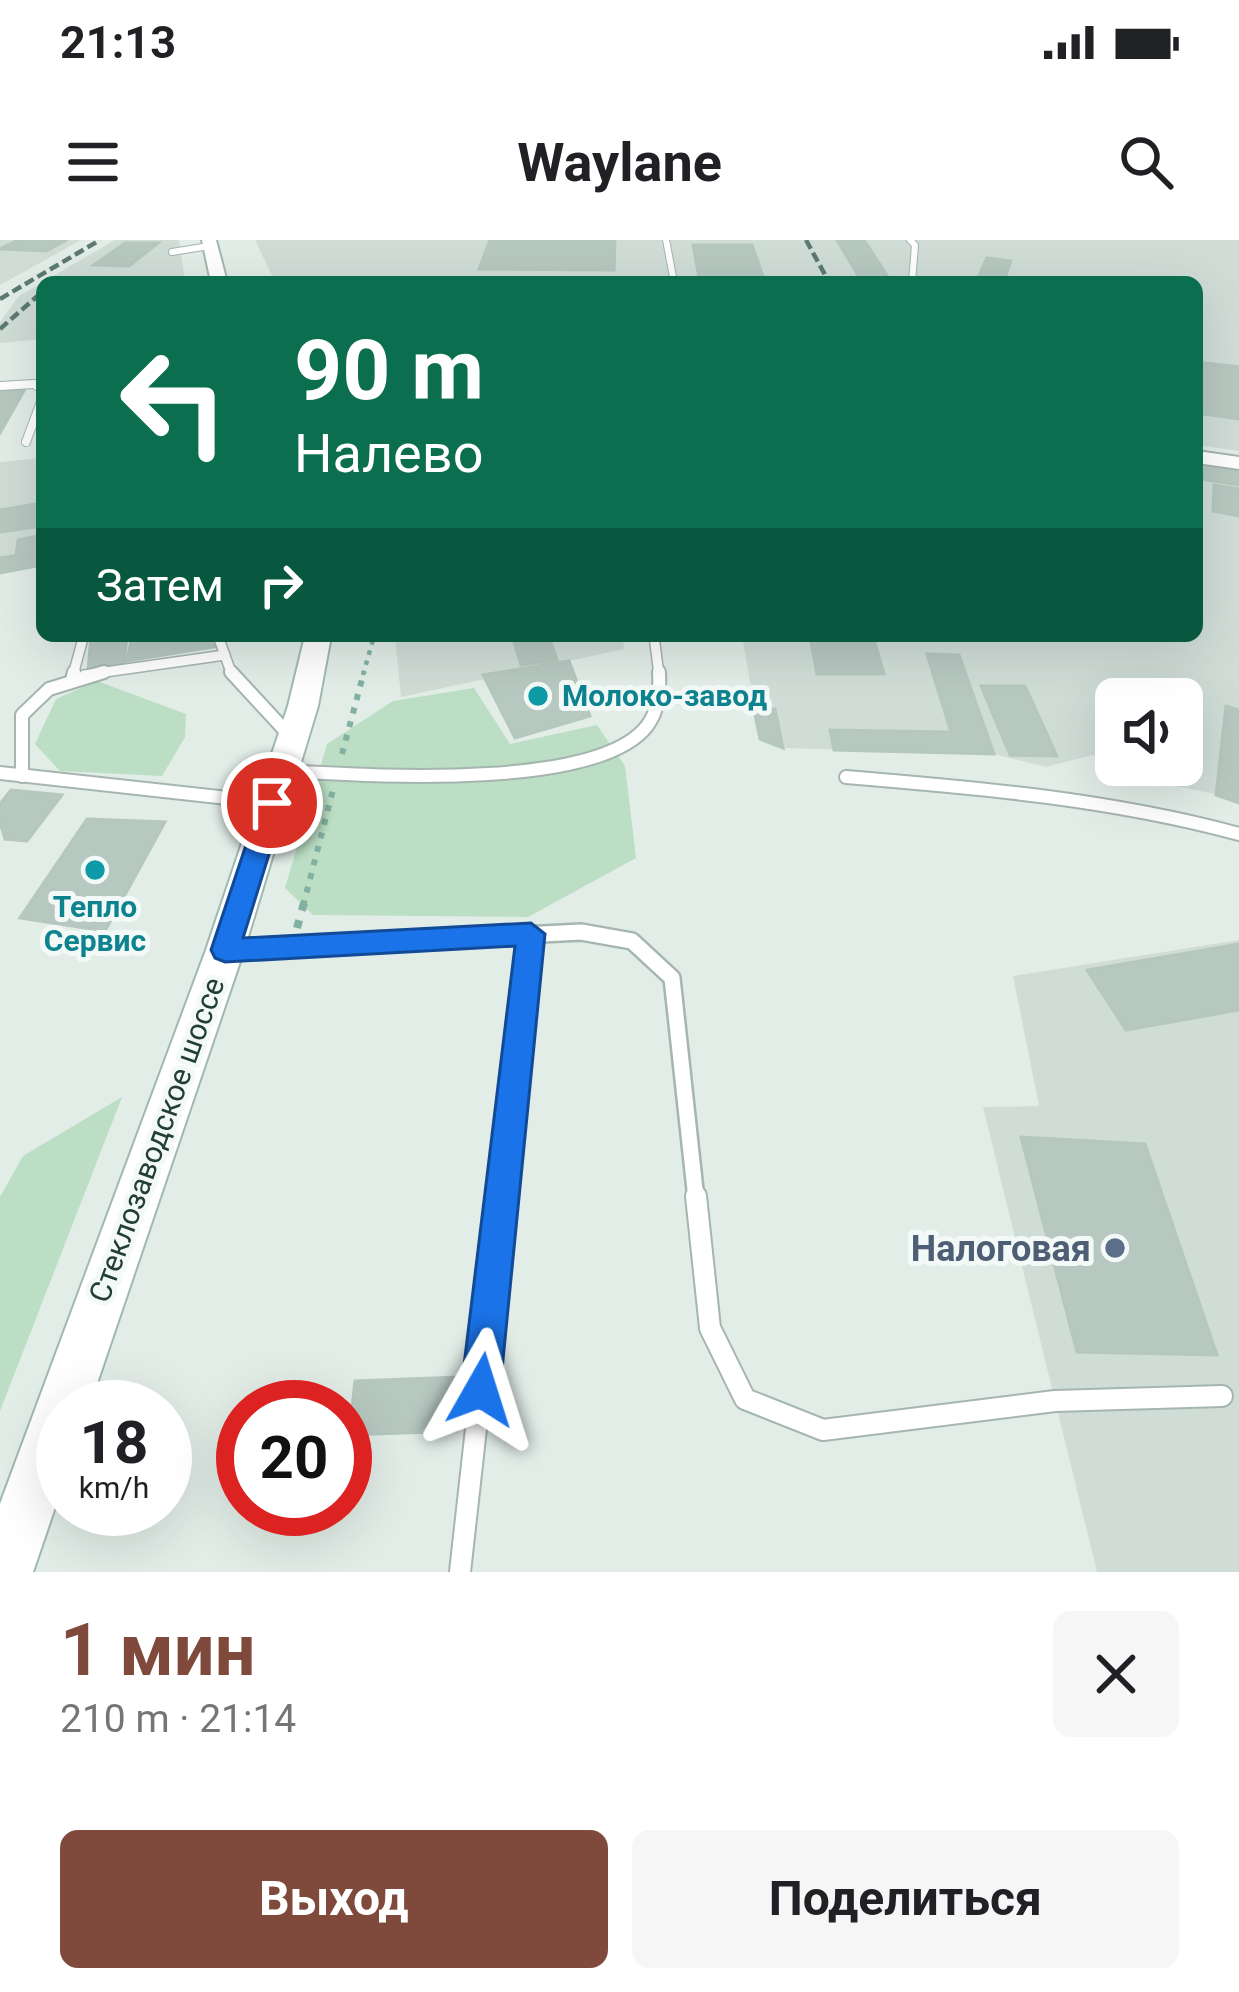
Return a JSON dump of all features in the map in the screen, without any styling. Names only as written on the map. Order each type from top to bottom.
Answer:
[{"type":"main road","points":[[209,243],[217,276]]},
{"type":"main road","points":[[1203,458],[1239,463]]},
{"type":"main road","name":"Стеклозаводское шоссе","points":[[4,1572],[225,950],[283,771],[316,642]]},
{"type":"lane","points":[[666,240],[673,276]]},
{"type":"lane","points":[[910,240],[916,245],[913,276]]},
{"type":"lane","points":[[172,252],[209,243]]},
{"type":"lane","points":[[0,386],[36,385]]},
{"type":"lane","points":[[26,442],[36,415]]},
{"type":"lane","points":[[72,680],[82,642]]},
{"type":"lane","points":[[220,642],[233,678],[283,771]]},
{"type":"lane","points":[[0,773],[283,771],[474,779],[560,767],[626,743],[649,724],[661,686],[655,642]]},
{"type":"lane","points":[[22,776],[22,716],[50,689],[72,680],[225,656]]},
{"type":"lane","points":[[846,777],[1126,807],[1239,834]]},
{"type":"lane","points":[[225,950],[581,932],[632,941],[672,978],[710,1328],[745,1399],[823,1430],[1055,1401],[1222,1396]]},
{"type":"lane","points":[[460,1572],[531,934]]},
{"type":"shaded area","points":[[0,240],[81,240],[0,285]]},
{"type":"shaded area","points":[[115,240],[179,240],[184,276],[53,276]]},
{"type":"shaded area","points":[[255,240],[1239,240],[1239,451],[1203,446],[1203,276],[272,276]]},
{"type":"shaded area","points":[[36,286],[36,340],[0,343],[0,322],[19,296]]},
{"type":"shaded area","points":[[36,459],[36,566],[0,573],[0,462]]},
{"type":"shaded area","points":[[1203,466],[1239,472],[1239,799],[1176,786],[1203,786],[1203,678],[1095,678],[1095,756],[1046,767],[994,754],[783,748],[760,739],[743,642],[1203,642]]},
{"type":"shaded area","points":[[396,642],[623,642],[624,649],[401,697]]},
{"type":"shaded area","points":[[1239,940],[1239,1572],[1097,1572],[983,1107],[1039,1106],[1013,976]]},
{"type":"green space","points":[[97,681],[186,714],[185,737],[162,776],[60,771],[35,744],[56,699]]},
{"type":"green space","points":[[474,688],[510,744],[597,725],[625,766],[636,858],[528,917],[313,915],[285,888],[327,744],[393,701]]},
{"type":"green space","points":[[122,1097],[0,1411],[0,1197],[23,1156]]},
{"type":"building","points":[[18,240],[67,240],[46,251],[0,249]]},
{"type":"building","points":[[490,240],[615,240],[614,270],[479,269]]},
{"type":"building","points":[[837,240],[864,240],[887,276],[858,276]]},
{"type":"building","points":[[125,243],[158,243],[129,266],[94,265]]},
{"type":"building","points":[[693,245],[752,245],[763,276],[699,276]]},
{"type":"building","points":[[987,258],[1011,261],[1006,276],[979,276]]},
{"type":"building","points":[[1203,363],[1239,367],[1239,419],[1203,414]]},
{"type":"building","points":[[25,389],[0,433],[0,391]]},
{"type":"building","points":[[1205,467],[1239,472],[1239,485],[1203,479]]},
{"type":"building","points":[[1214,485],[1239,489],[1239,516],[1213,511]]},
{"type":"building","points":[[36,504],[36,527],[0,532],[0,510]]},
{"type":"building","points":[[36,536],[36,552],[16,556],[18,540]]},
{"type":"building","points":[[36,552],[36,566],[0,573],[0,558]]},
{"type":"building","points":[[90,642],[126,642],[124,665],[88,671]]},
{"type":"building","points":[[131,642],[219,642],[219,646],[127,661]]},
{"type":"building","points":[[514,642],[551,642],[557,660],[521,665]]},
{"type":"building","points":[[811,642],[875,642],[884,674],[817,674]]},
{"type":"building","points":[[927,654],[959,655],[994,754],[834,750],[830,730],[951,732]]},
{"type":"building","name":"Молоко-завод","points":[[569,661],[590,716],[515,738],[483,675]]},
{"type":"building","points":[[981,686],[1025,686],[1057,756],[1010,755]]},
{"type":"building","points":[[1226,706],[1239,710],[1239,803],[1216,795]]},
{"type":"building","points":[[775,709],[783,748],[760,739],[754,710]]},
{"type":"building","points":[[11,790],[62,795],[27,841],[5,839],[0,804]]},
{"type":"building","name":"Тепло Сервис","points":[[87,819],[165,822],[105,931],[20,918]]},
{"type":"building","points":[[1239,944],[1239,1010],[1126,1030],[1087,970]]},
{"type":"building","name":"Налоговая","points":[[1021,1137],[1145,1144],[1217,1355],[1077,1352]]},
{"type":"building","points":[[459,1377],[457,1431],[372,1434],[372,1380]]},
{"type":"railway","points":[[39,276],[100,240]]},
{"type":"railway","points":[[806,240],[826,276]]},
{"type":"railway","points":[[0,299],[36,278]]},
{"type":"railway","points":[[0,329],[36,297]]},
{"type":"place","name":"Молоко-завод","points":[[538,696]]},
{"type":"place","name":"Тепло Сервис","points":[[95,870]]},
{"type":"place","name":"Налоговая","points":[[1115,1248]]},
{"type":"route","points":[[272,803],[225,950],[531,934],[481,1390]]}]
